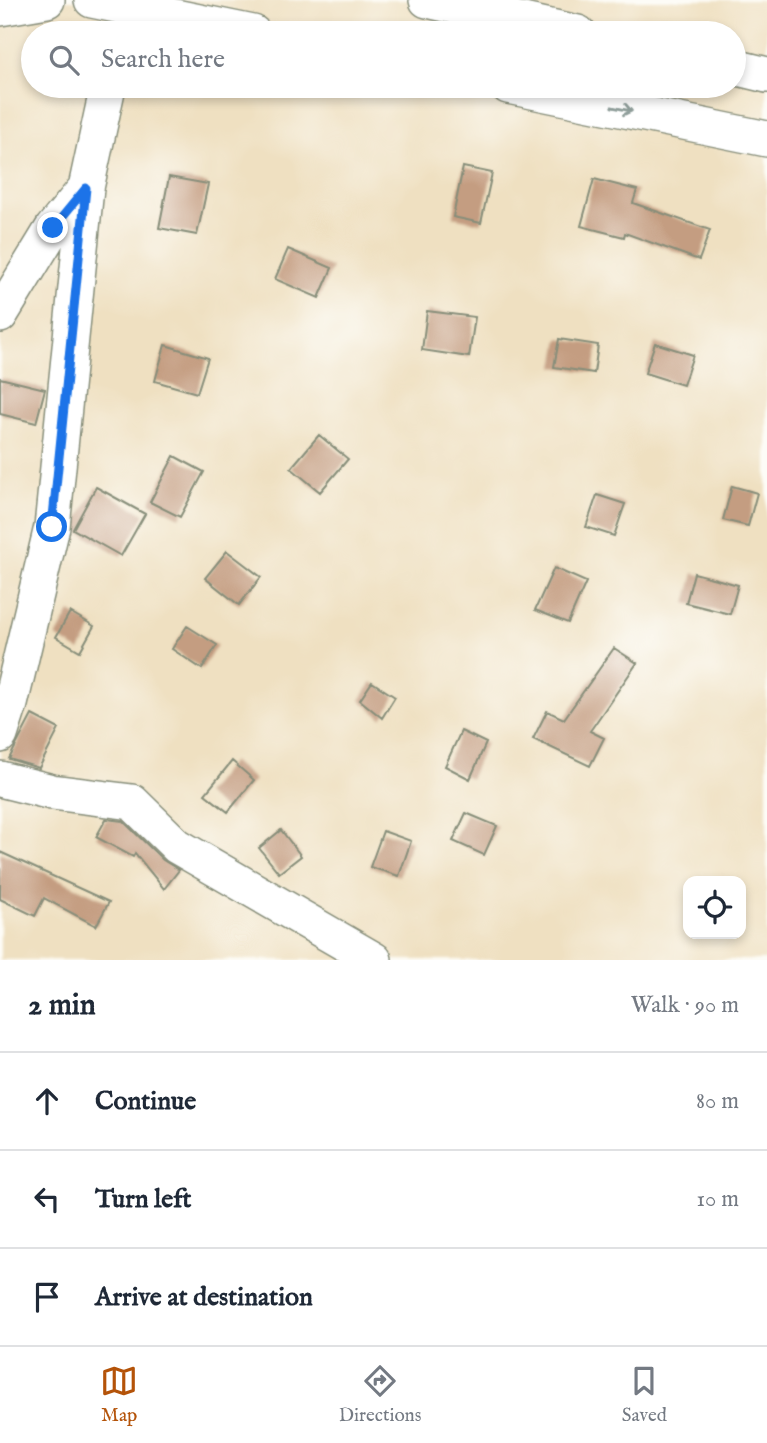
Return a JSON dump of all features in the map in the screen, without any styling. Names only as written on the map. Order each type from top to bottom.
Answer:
[{"type":"street","points":[[0,8],[47,0]]},
{"type":"street","points":[[92,0],[123,20]]},
{"type":"street","points":[[427,0],[523,21]]},
{"type":"street","points":[[746,70],[767,75]]},
{"type":"street","points":[[0,734],[10,705],[52,527],[86,188],[105,98]]},
{"type":"street","points":[[567,98],[767,139]]},
{"type":"street","points":[[0,315],[53,228],[86,188]]},
{"type":"street","points":[[0,779],[52,792],[132,802],[177,846],[374,960]]},
{"type":"building","points":[[463,167],[492,173],[481,223],[453,217]]},
{"type":"building","points":[[169,177],[208,184],[197,235],[159,228]]},
{"type":"building","points":[[594,179],[637,190],[633,203],[710,230],[699,260],[625,233],[624,237],[581,226]]},
{"type":"building","points":[[288,249],[332,268],[319,298],[275,279]]},
{"type":"building","points":[[427,311],[475,317],[469,357],[422,350]]},
{"type":"building","points":[[559,339],[598,345],[594,373],[554,367]]},
{"type":"building","points":[[655,343],[693,355],[683,385],[645,373]]},
{"type":"building","points":[[165,345],[208,358],[197,393],[155,381]]},
{"type":"building","points":[[0,378],[45,389],[36,423],[0,414]]},
{"type":"building","points":[[319,435],[348,459],[320,492],[291,468]]},
{"type":"building","points":[[174,456],[204,472],[180,517],[150,502]]},
{"type":"building","points":[[732,486],[757,493],[748,526],[723,520]]},
{"type":"building","points":[[96,487],[145,514],[121,556],[73,529]]},
{"type":"building","points":[[597,495],[625,504],[614,536],[586,527]]},
{"type":"building","points":[[227,551],[261,577],[239,605],[205,578]]},
{"type":"building","points":[[554,568],[586,582],[568,623],[535,610]]},
{"type":"building","points":[[694,573],[738,585],[730,614],[686,603]]},
{"type":"building","points":[[70,612],[94,626],[80,651],[56,637]]},
{"type":"building","points":[[187,626],[217,645],[202,669],[172,649]]},
{"type":"building","points":[[614,648],[637,663],[590,731],[604,738],[590,766],[533,739],[547,711],[564,719]]},
{"type":"building","points":[[372,682],[395,697],[382,718],[360,700]]},
{"type":"building","points":[[32,715],[59,729],[39,768],[9,759]]},
{"type":"building","points":[[461,731],[486,743],[470,779],[445,766]]},
{"type":"building","points":[[232,761],[254,780],[228,812],[205,794]]},
{"type":"building","points":[[466,813],[497,826],[484,855],[453,841]]},
{"type":"building","points":[[106,819],[123,821],[163,860],[179,870],[164,889],[135,853],[133,857],[96,837]]},
{"type":"building","points":[[281,830],[301,856],[279,873],[259,848]]},
{"type":"building","points":[[383,831],[411,841],[399,876],[370,867]]},
{"type":"building","points":[[0,852],[109,902],[96,926],[44,898],[35,916],[0,899]]},
{"type":"route","points":[[52,527],[86,188],[53,228]]}]
